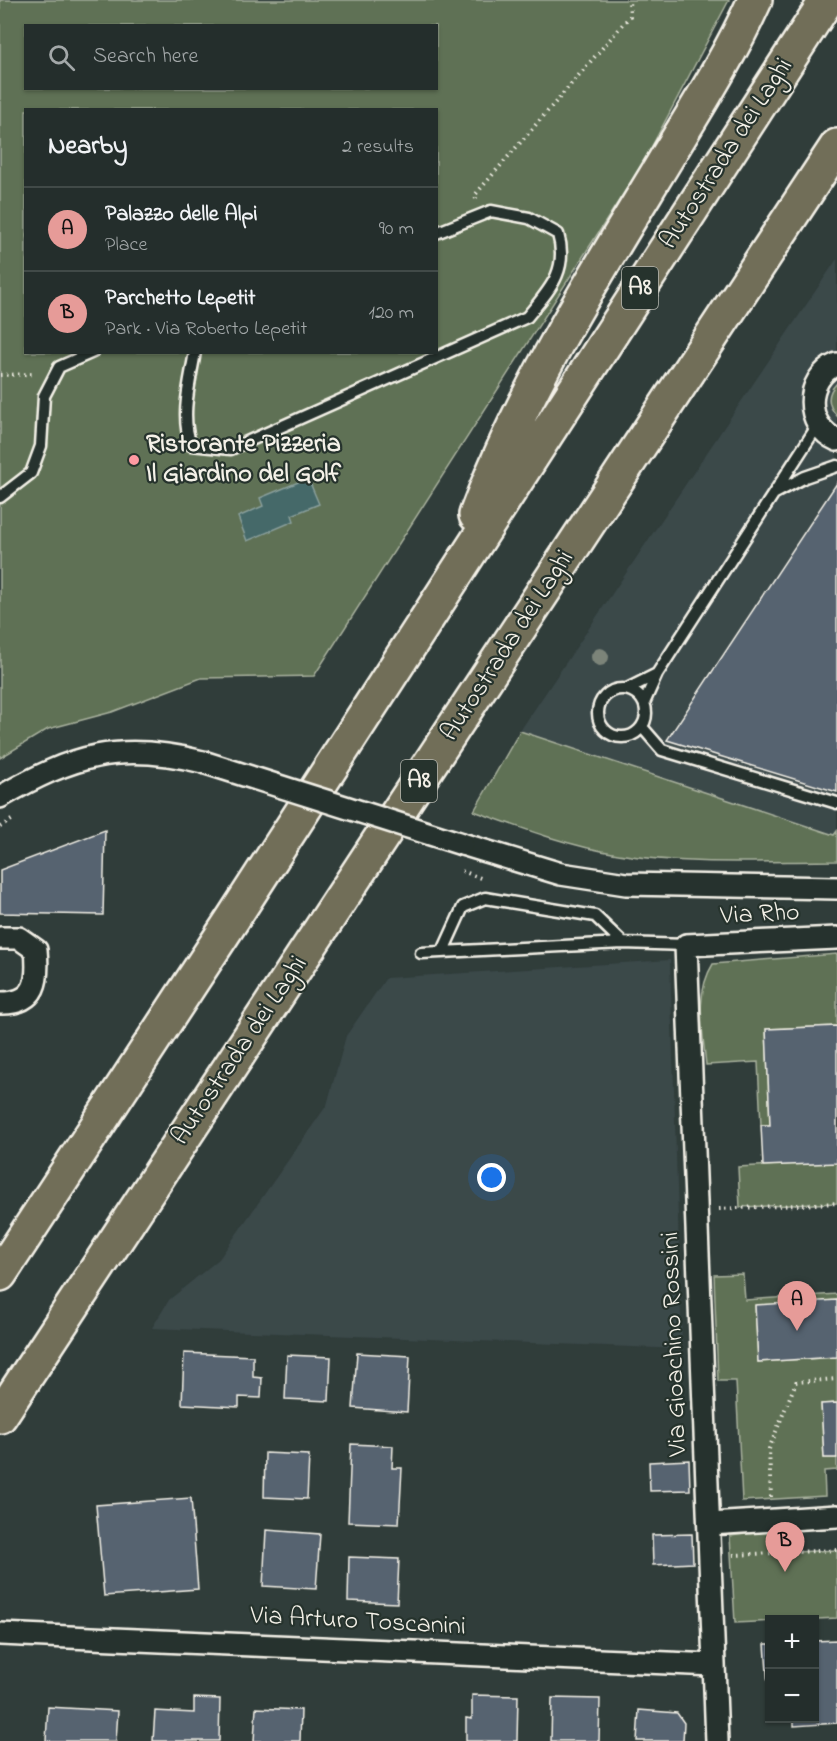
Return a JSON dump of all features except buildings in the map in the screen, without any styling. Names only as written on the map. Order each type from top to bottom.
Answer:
[{"type":"highway","points":[[453,576],[499,454],[572,314],[710,85],[754,0]]},
{"type":"highway","name":"Autostrada dei Laghi","points":[[0,1274],[234,917],[827,0]]},
{"type":"highway","name":"Autostrada dei Laghi","points":[[0,1416],[837,146]]},
{"type":"street","points":[[837,364],[818,378],[812,393],[812,410],[818,425],[837,440]]},
{"type":"street","points":[[0,797],[57,766],[110,753],[169,754],[202,762],[561,874],[626,884],[837,888]]},
{"type":"street","points":[[0,938],[19,938],[36,950],[38,968],[33,989],[26,997],[15,1003],[0,1003]]},
{"type":"street","name":"Via Rho","points":[[686,945],[837,938]]},
{"type":"street","name":"Via Gioachino Rossini","points":[[686,945],[717,1741]]},
{"type":"street","points":[[710,1524],[837,1516]]},
{"type":"street","name":"Via Arturo Toscanini","points":[[0,1634],[714,1665]]},
{"type":"lane","points":[[195,354],[186,406],[187,434],[191,445],[231,449],[527,316],[557,279],[562,248],[558,234],[530,218],[491,211],[438,232]]},
{"type":"lane","points":[[0,497],[31,473],[41,446],[44,396],[59,367],[88,354]]},
{"type":"lane","points":[[644,703],[657,674],[818,425]]},
{"type":"lane","points":[[775,493],[805,477],[837,466]]},
{"type":"lane","points":[[627,689],[640,696],[646,711],[642,727],[636,733],[620,737],[605,730],[600,723],[598,715],[601,701],[612,691],[627,689],[657,674]]},
{"type":"lane","points":[[642,727],[662,750],[837,803]]},
{"type":"lane","points":[[443,951],[463,907],[485,898],[595,916],[623,943]]},
{"type":"lane","points":[[421,953],[623,943],[686,945]]},
{"type":"path","points":[[475,195],[630,16],[629,0]]},
{"type":"path","points":[[0,375],[28,375],[59,367]]},
{"type":"path","points":[[0,827],[17,817]]},
{"type":"path","points":[[697,1210],[837,1203]]},
{"type":"path","points":[[773,1519],[769,1449],[796,1382],[837,1379]]},
{"type":"path","points":[[710,1556],[837,1550]]},
{"type":"shaded area","points":[[837,259],[837,831],[834,835],[520,731]]},
{"type":"shaded area","points":[[670,960],[682,1349],[152,1328],[169,1300],[219,1259],[327,1105],[346,1036],[386,978]]},
{"type":"green space","points":[[0,0],[729,0],[643,163],[314,676],[201,678],[112,712],[48,729],[0,758]]},
{"type":"green space","points":[[837,383],[837,416],[829,400],[831,391]]},
{"type":"green space","points":[[520,731],[834,835],[837,831],[837,861],[728,862],[645,858],[600,851],[563,841],[474,811]]},
{"type":"green space","points":[[837,954],[837,1026],[766,1029],[770,1125],[761,1125],[758,1062],[706,1065],[701,1013],[703,988],[707,976],[713,964]]},
{"type":"green space","points":[[837,1162],[837,1203],[740,1207],[738,1167]]},
{"type":"green space","points":[[743,1274],[745,1300],[837,1294],[837,1300],[755,1306],[758,1362],[837,1357],[837,1403],[821,1404],[824,1458],[837,1458],[837,1470],[824,1471],[825,1496],[742,1501],[736,1381],[718,1381],[714,1275]]},
{"type":"green space","points":[[795,1528],[795,1552],[837,1550],[837,1618],[819,1619],[819,1615],[765,1615],[765,1622],[735,1623],[730,1536]]},
{"type":"water","points":[[308,478],[319,504],[292,515],[294,521],[247,541],[238,517],[263,506],[260,498]]},
{"type":"place","name":"Ristorante Pizzeria Il Giardino del Golf","points":[[134,460]]},
{"type":"place","name":"Palazzo delle Alpi","points":[[797,1331]]},
{"type":"place","name":"Parchetto Lepetit","points":[[785,1572]]}]
